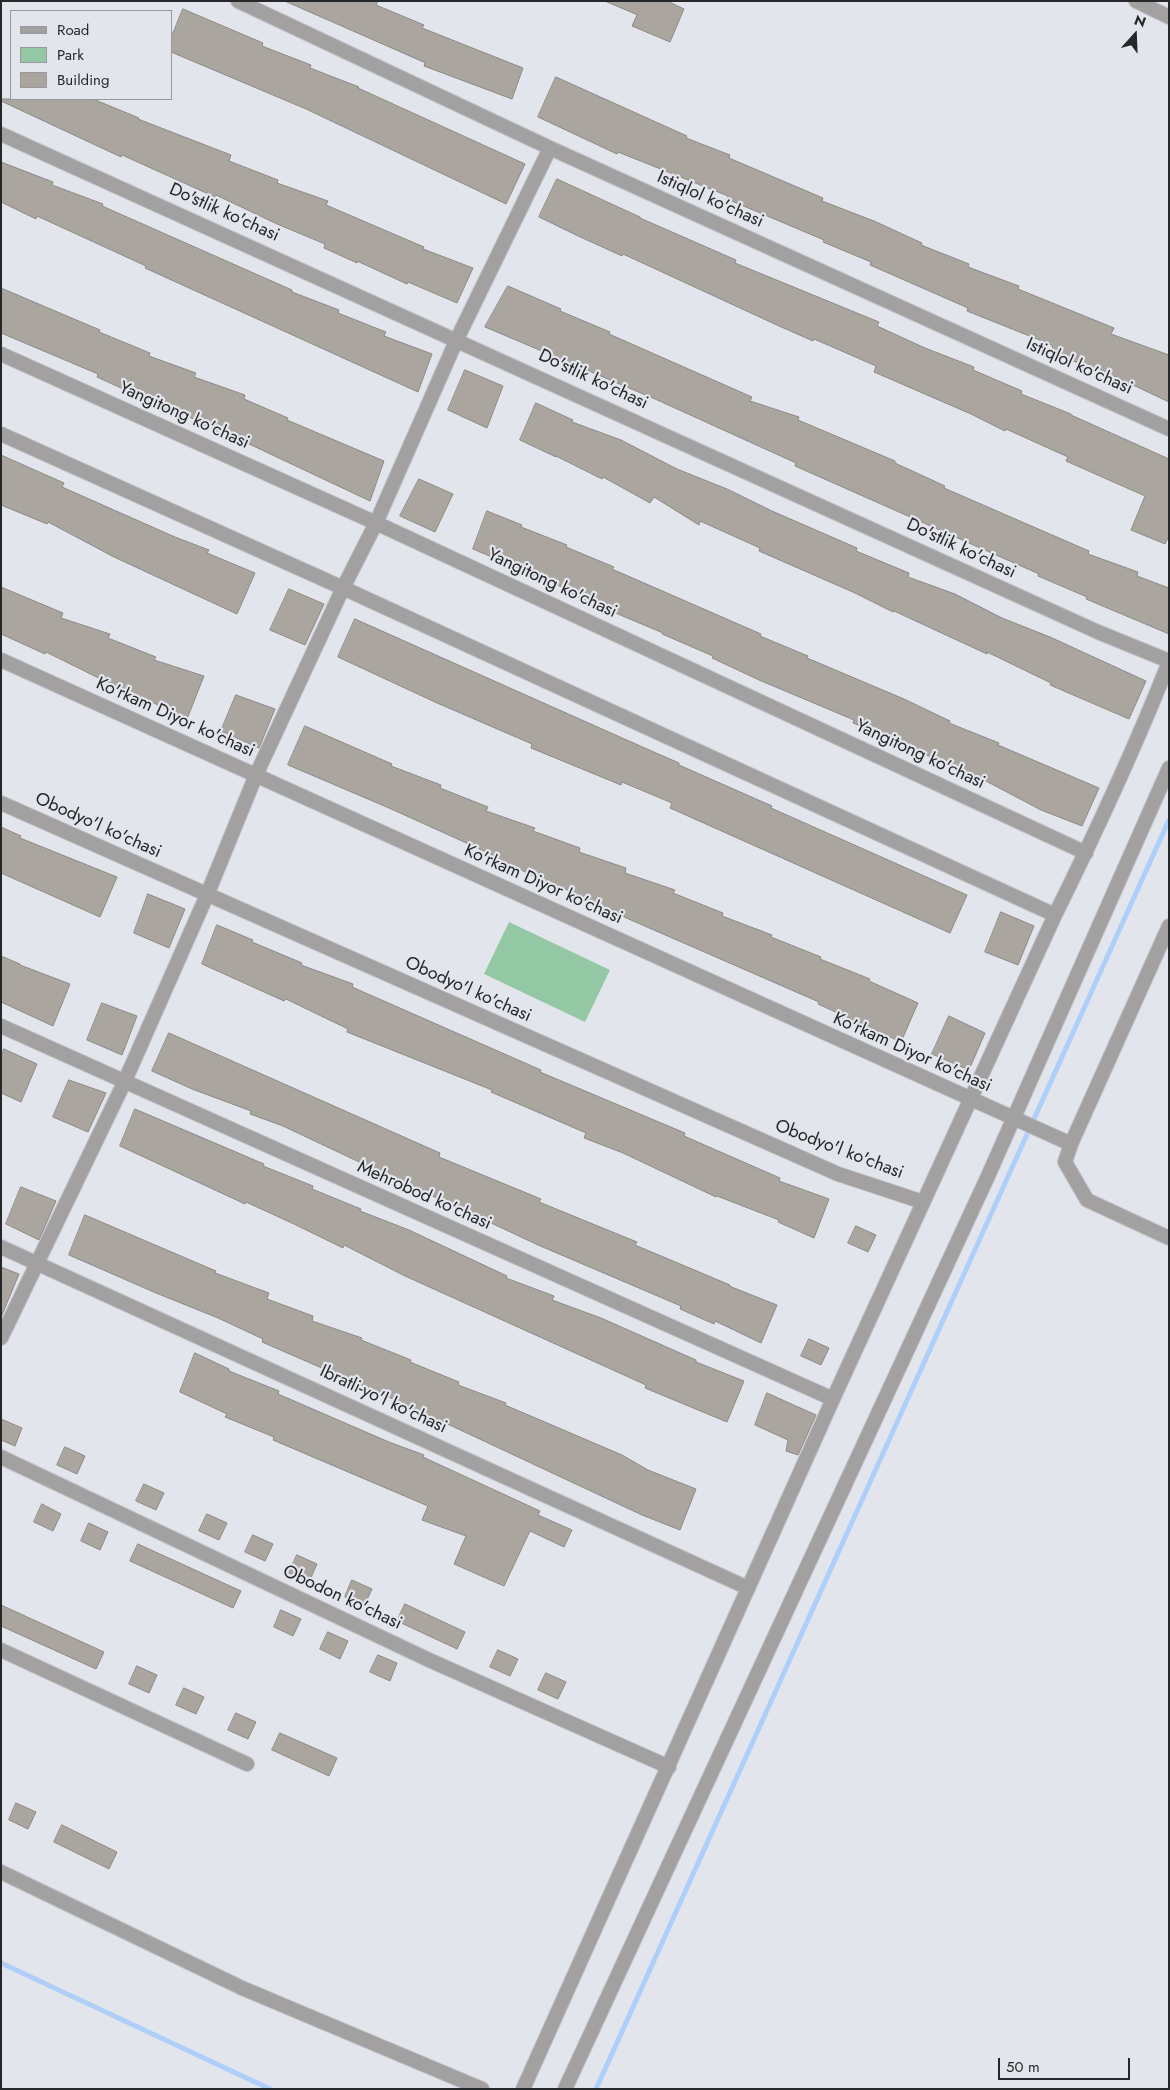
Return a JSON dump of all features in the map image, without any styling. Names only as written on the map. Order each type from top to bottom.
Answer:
[{"type":"street","name":"Istiqlol ko'chasi","points":[[238,1],[255,5],[550,148],[1169,429]]},
{"type":"street","points":[[1136,1],[1169,17]]},
{"type":"street","name":"Do'stlik ko'chasi","points":[[1,134],[457,339],[1098,632],[1169,661]]},
{"type":"street","points":[[1,1338],[124,1083],[256,775],[376,523],[457,339],[550,148]]},
{"type":"street","name":"Yangitong ko'chasi","points":[[1,354],[376,523],[1086,853]]},
{"type":"street","points":[[1,434],[344,588],[1055,915]]},
{"type":"street","name":"Ko'rkam Diyor ko'chasi","points":[[1,660],[1071,1144]]},
{"type":"street","points":[[523,2089],[833,1399],[1055,915],[1086,853],[1140,735],[1169,661]]},
{"type":"street","points":[[565,2089],[1013,1119],[1169,768]]},
{"type":"street","name":"Obodyo'l ko'chasi","points":[[1,803],[838,1174],[923,1202]]},
{"type":"street","points":[[1169,926],[1071,1144],[1066,1162],[1087,1200],[1169,1238]]},
{"type":"street","name":"Mehrobod ko'chasi","points":[[1,1026],[124,1083],[833,1399]]},
{"type":"street","name":"Ibratli-yo'l ko'chasi","points":[[1,1247],[748,1588]]},
{"type":"street","name":"Obodon ko'chasi","points":[[1,1457],[429,1660],[669,1767]]},
{"type":"street","points":[[1,1650],[247,1764]]},
{"type":"street","points":[[1,1872],[242,1988],[482,2089]]},
{"type":"green space","points":[[509,922],[610,970],[585,1022],[484,974]]},
{"type":"building","points":[[285,1],[378,1],[376,5],[424,25],[422,28],[523,68],[512,99],[424,66],[425,63]]},
{"type":"building","points":[[605,1],[667,1],[684,9],[670,42],[632,26],[637,15]]},
{"type":"building","points":[[183,9],[263,43],[262,46],[311,65],[310,68],[359,87],[525,164],[506,204],[306,109],[172,52],[172,36]]},
{"type":"building","points":[[556,77],[687,136],[686,138],[730,155],[729,158],[823,198],[822,201],[874,221],[922,243],[921,245],[969,264],[968,267],[1019,286],[1018,289],[1114,328],[1111,334],[1169,355],[1169,402],[1097,368],[1096,370],[1053,353],[1052,345],[967,311],[968,308],[870,265],[871,262],[823,242],[824,240],[727,199],[728,196],[618,152],[617,154],[538,117]]},
{"type":"building","points":[[1,99],[95,100],[138,119],[231,155],[229,161],[278,180],[277,183],[328,201],[326,205],[424,247],[423,249],[473,268],[457,303],[408,282],[407,284],[357,261],[357,263],[324,248],[325,244],[216,195],[215,197],[122,155],[121,157],[1,101]]},
{"type":"building","points":[[1,162],[53,182],[52,185],[103,204],[102,206],[292,290],[292,292],[339,310],[338,313],[386,332],[384,336],[432,354],[418,392],[145,268],[146,266],[37,216],[36,219],[1,202]]},
{"type":"building","points":[[557,179],[736,260],[735,263],[879,322],[877,326],[925,348],[974,367],[973,370],[1022,391],[1021,394],[1071,414],[1169,459],[1169,536],[1165,544],[1131,530],[1145,496],[1066,461],[1068,457],[874,372],[876,366],[779,326],[539,217]]},
{"type":"building","points":[[508,286],[610,332],[609,334],[752,397],[750,401],[799,417],[798,420],[895,461],[895,463],[945,486],[944,488],[1089,551],[1088,554],[1138,572],[1137,576],[1169,588],[1169,634],[1086,599],[1087,597],[1038,576],[1039,574],[795,466],[796,463],[655,399],[485,327]]},
{"type":"building","points":[[1,288],[100,330],[99,332],[150,353],[149,356],[196,373],[194,377],[245,395],[244,399],[288,418],[287,420],[384,461],[370,501],[230,435],[229,438],[180,412],[179,417],[134,392],[134,394],[97,377],[98,374],[1,333]]},
{"type":"building","points":[[465,370],[503,386],[487,428],[448,410]]},
{"type":"building","points":[[536,403],[573,420],[572,422],[621,440],[677,469],[727,489],[857,548],[856,551],[909,573],[908,577],[955,594],[1002,618],[1050,637],[1146,681],[1129,719],[1050,685],[1051,683],[987,652],[987,654],[759,551],[760,548],[700,521],[699,525],[654,497],[650,503],[603,477],[602,479],[520,440]]},
{"type":"building","points":[[1,455],[64,483],[62,487],[209,550],[207,553],[255,573],[237,614],[114,557],[48,522],[47,524],[1,505]]},
{"type":"building","points":[[419,479],[453,494],[435,532],[400,516]]},
{"type":"building","points":[[487,511],[567,545],[566,547],[614,567],[612,569],[761,634],[760,636],[808,656],[807,658],[904,699],[950,721],[949,723],[999,743],[998,745],[1099,788],[1082,826],[1041,810],[984,780],[983,782],[948,764],[899,744],[900,742],[853,723],[854,720],[759,680],[663,633],[568,593],[569,590],[473,549]]},
{"type":"building","points":[[1,587],[63,613],[61,618],[110,634],[108,638],[156,657],[154,660],[204,676],[187,719],[139,696],[139,698],[46,652],[45,654],[1,634]]},
{"type":"building","points":[[289,589],[324,604],[305,645],[270,630]]},
{"type":"building","points":[[355,619],[679,763],[679,765],[772,806],[771,808],[967,895],[950,933],[670,808],[672,803],[622,782],[621,785],[531,748],[532,744],[338,657]]},
{"type":"building","points":[[236,695],[275,709],[259,748],[221,731]]},
{"type":"building","points":[[305,726],[392,764],[391,766],[441,785],[440,788],[488,807],[486,811],[535,828],[533,831],[580,848],[579,852],[626,868],[625,873],[675,890],[673,893],[723,913],[722,916],[772,935],[771,937],[870,979],[869,981],[918,1003],[901,1042],[818,1004],[819,1002],[624,917],[624,915],[531,875],[484,851],[389,808],[288,765]]},
{"type":"building","points":[[1,827],[21,836],[20,838],[117,877],[100,917],[1,873]]},
{"type":"building","points":[[148,894],[185,909],[169,948],[134,933]]},
{"type":"building","points":[[1001,912],[1034,926],[1018,965],[985,952]]},
{"type":"building","points":[[217,925],[302,963],[301,965],[353,984],[352,987],[541,1070],[540,1072],[685,1133],[684,1136],[780,1178],[779,1181],[829,1199],[814,1238],[778,1222],[779,1220],[716,1197],[623,1153],[584,1138],[586,1133],[491,1092],[492,1090],[347,1032],[348,1029],[286,999],[284,1001],[202,964]]},
{"type":"building","points":[[1,956],[70,984],[53,1026],[1,1002]]},
{"type":"building","points":[[102,1003],[137,1016],[122,1055],[87,1040]]},
{"type":"building","points":[[949,1016],[985,1033],[969,1070],[932,1054]]},
{"type":"building","points":[[169,1033],[440,1153],[439,1157],[541,1199],[539,1202],[637,1242],[635,1245],[777,1305],[761,1343],[715,1321],[714,1324],[680,1309],[681,1306],[538,1245],[489,1222],[490,1219],[392,1180],[393,1178],[283,1126],[250,1114],[251,1111],[192,1089],[152,1071]]},
{"type":"building","points":[[4,1049],[37,1064],[21,1102],[1,1093],[1,1057]]},
{"type":"building","points":[[69,1080],[106,1093],[88,1132],[53,1117]]},
{"type":"building","points":[[135,1109],[313,1186],[312,1189],[361,1209],[360,1211],[409,1230],[507,1276],[506,1278],[554,1296],[552,1300],[601,1318],[696,1360],[696,1362],[744,1381],[727,1422],[645,1388],[646,1385],[405,1276],[344,1245],[343,1248],[120,1146]]},
{"type":"building","points":[[21,1187],[56,1201],[39,1240],[6,1224]]},
{"type":"building","points":[[85,1215],[216,1271],[215,1273],[269,1293],[267,1299],[313,1316],[312,1321],[362,1338],[361,1340],[459,1382],[458,1385],[506,1403],[505,1405],[622,1455],[648,1470],[696,1489],[680,1530],[642,1515],[409,1406],[262,1342],[263,1339],[218,1318],[69,1255]]},
{"type":"building","points":[[856,1226],[876,1235],[868,1252],[848,1243]]},
{"type":"building","points":[[1,1267],[19,1274],[2,1315],[1,1315]]},
{"type":"building","points":[[809,1339],[829,1348],[821,1365],[801,1356]]},
{"type":"building","points":[[195,1353],[229,1369],[229,1371],[279,1391],[278,1394],[424,1455],[423,1457],[540,1511],[538,1515],[572,1530],[564,1547],[530,1531],[504,1586],[454,1564],[466,1536],[422,1520],[428,1506],[273,1440],[274,1437],[225,1417],[227,1414],[180,1392]]},
{"type":"building","points":[[767,1393],[816,1415],[798,1455],[786,1451],[788,1440],[755,1425]]},
{"type":"building","points":[[1,1419],[22,1428],[15,1446],[1,1440]]},
{"type":"building","points":[[65,1447],[85,1456],[77,1474],[57,1465]]},
{"type":"building","points":[[144,1484],[164,1493],[156,1510],[136,1501]]},
{"type":"building","points":[[42,1504],[61,1514],[53,1531],[34,1522]]},
{"type":"building","points":[[207,1514],[227,1523],[219,1540],[199,1531]]},
{"type":"building","points":[[89,1523],[108,1532],[100,1550],[81,1541]]},
{"type":"building","points":[[253,1535],[273,1544],[265,1561],[245,1552]]},
{"type":"building","points":[[138,1544],[241,1591],[233,1608],[130,1561]]},
{"type":"building","points":[[297,1555],[317,1564],[309,1582],[289,1573]]},
{"type":"building","points":[[352,1580],[372,1589],[364,1606],[345,1597]]},
{"type":"building","points":[[405,1604],[465,1632],[457,1649],[397,1621]]},
{"type":"building","points":[[1,1605],[104,1652],[96,1669],[1,1626]]},
{"type":"building","points":[[281,1610],[301,1619],[293,1636],[274,1627]]},
{"type":"building","points":[[328,1632],[348,1641],[340,1659],[320,1649]]},
{"type":"building","points":[[498,1650],[518,1659],[510,1676],[490,1667]]},
{"type":"building","points":[[378,1655],[397,1663],[390,1681],[370,1672]]},
{"type":"building","points":[[137,1666],[157,1675],[149,1693],[129,1684]]},
{"type":"building","points":[[546,1673],[566,1682],[558,1699],[538,1690]]},
{"type":"building","points":[[184,1688],[204,1697],[196,1714],[176,1705]]},
{"type":"building","points":[[236,1713],[256,1722],[248,1739],[228,1730]]},
{"type":"building","points":[[280,1733],[337,1758],[329,1776],[272,1750]]},
{"type":"building","points":[[16,1803],[36,1812],[28,1829],[9,1820]]},
{"type":"building","points":[[62,1825],[117,1852],[109,1869],[54,1842]]},
{"type":"waterway","points":[[596,2089],[1169,820]]},
{"type":"waterway","points":[[1,1963],[270,2089]]}]
